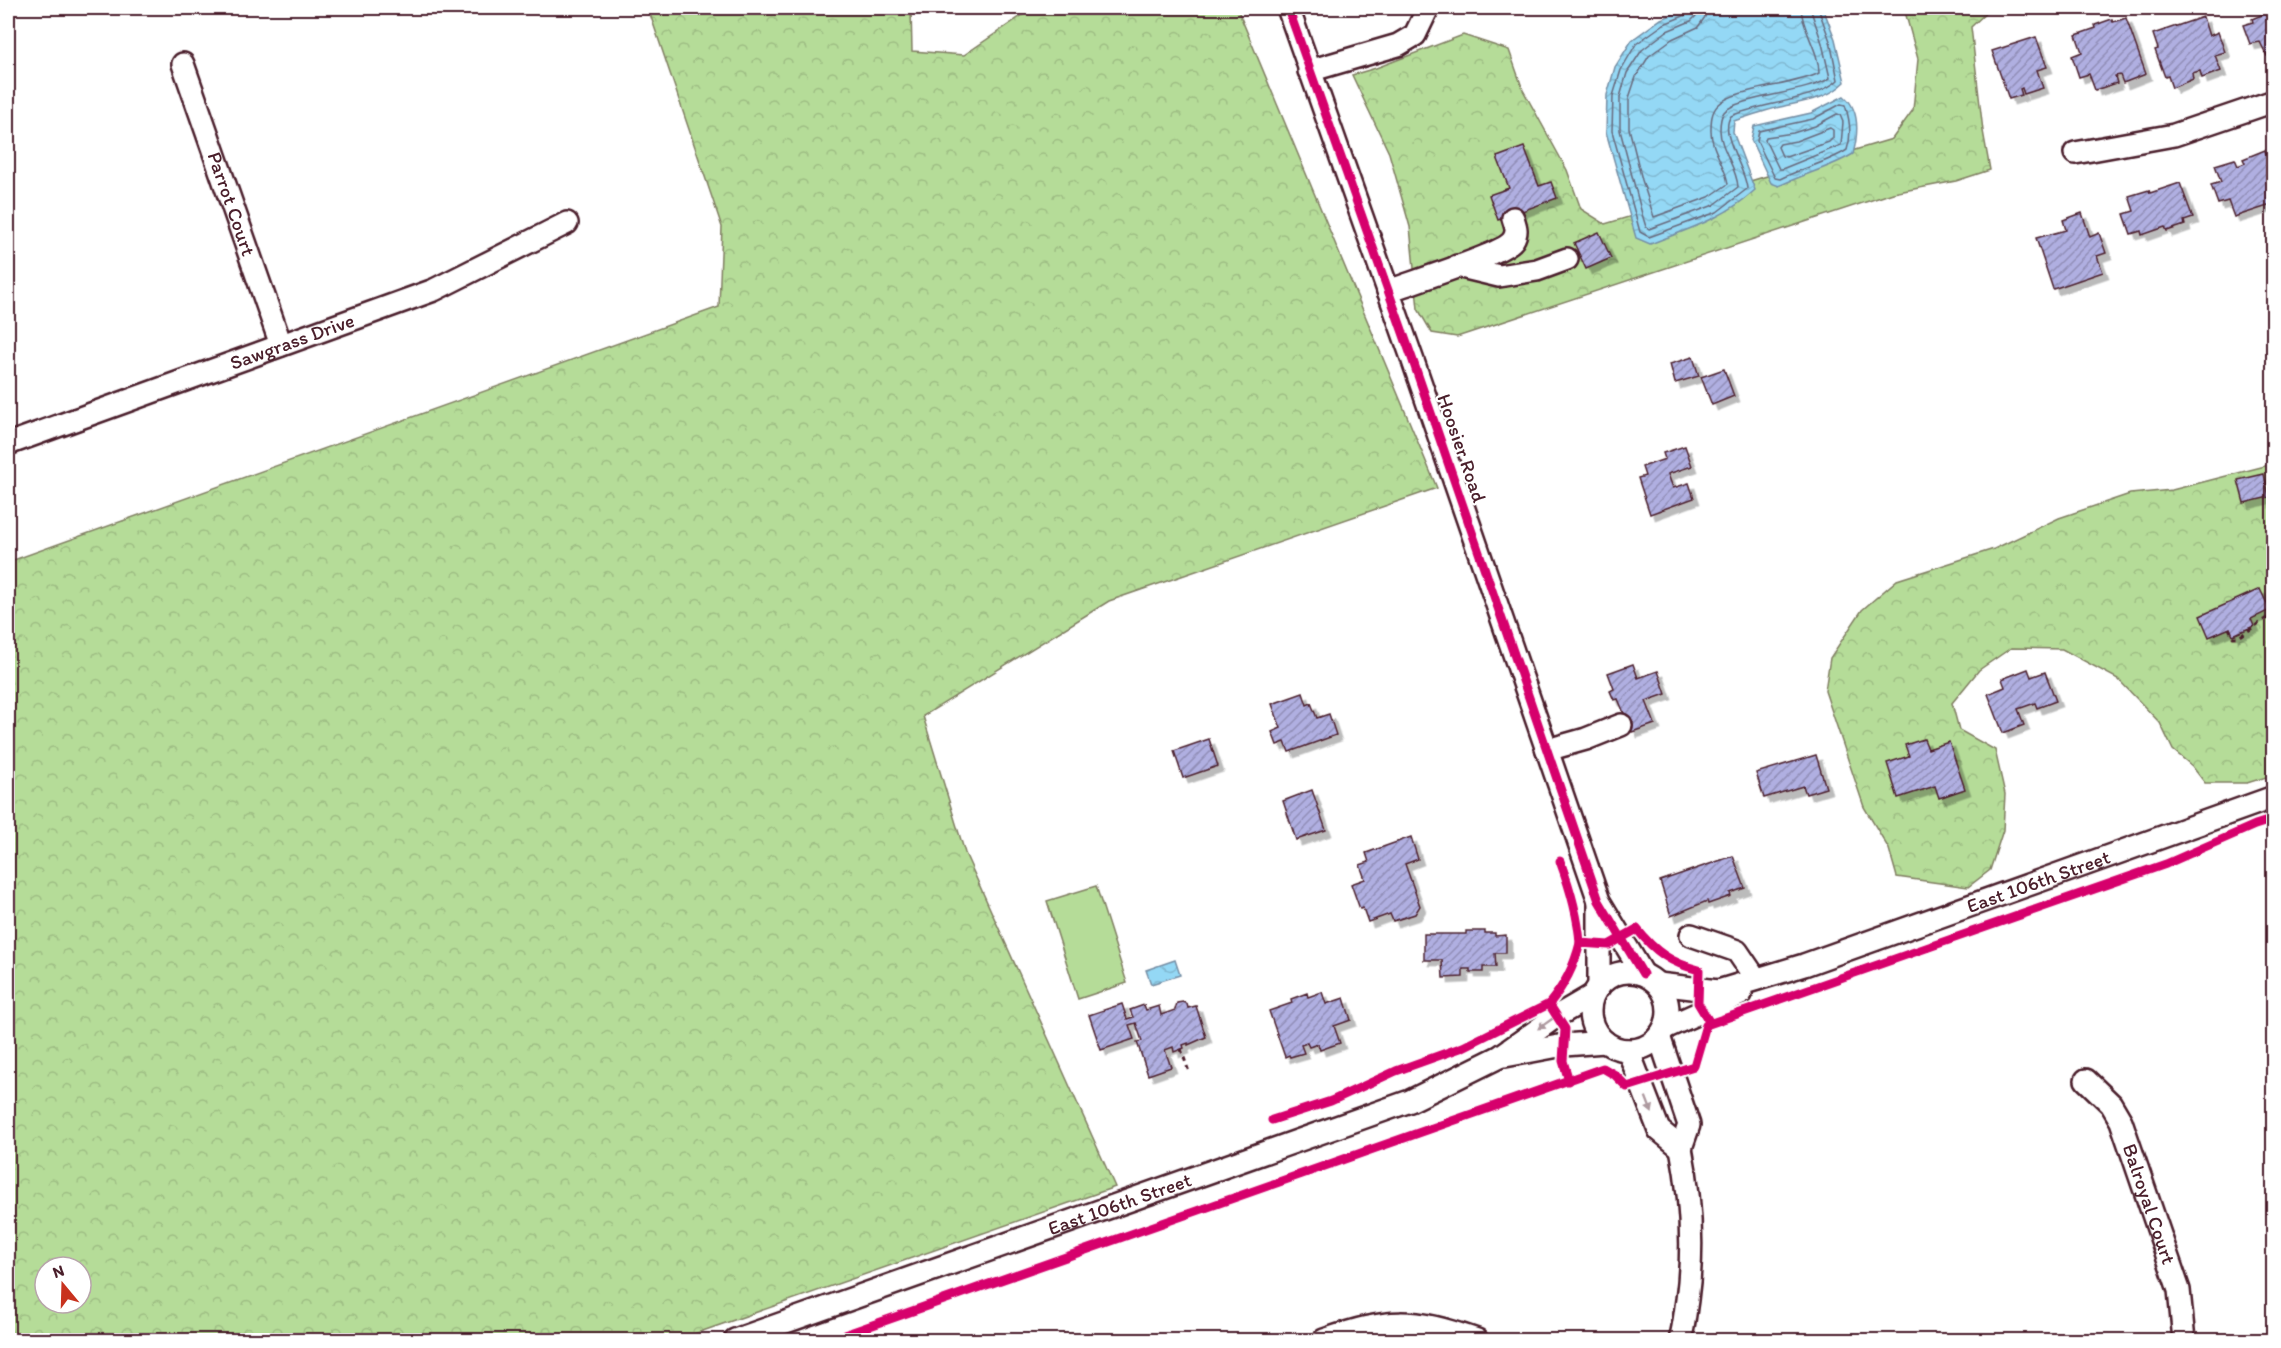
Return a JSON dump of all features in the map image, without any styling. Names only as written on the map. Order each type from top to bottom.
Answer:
[{"type":"street","name":"Hoosier Road","points":[[1288,8],[1599,901],[1651,979]]},
{"type":"street","points":[[1310,71],[1398,45],[1415,35],[1428,8]]},
{"type":"street","name":"Parrot Court","points":[[183,64],[281,345]]},
{"type":"street","points":[[2075,153],[2174,135],[2274,101]]},
{"type":"street","points":[[1388,291],[1494,253],[1512,242],[1517,231],[1513,218]]},
{"type":"street","name":"Sawgrass Drive","points":[[8,444],[434,290],[567,223]]},
{"type":"street","points":[[1456,266],[1499,276],[1537,270],[1567,259]]},
{"type":"street","points":[[1547,750],[1586,739],[1621,725]]},
{"type":"street","name":"East 106th Street","points":[[1651,979],[1718,991],[1804,965],[2274,797]]},
{"type":"street","name":"Hoosier Road","points":[[1596,991],[1599,901]]},
{"type":"street","points":[[1690,935],[1737,951],[1755,980]]},
{"type":"street","name":"East 106th Street","points":[[1662,1032],[1804,965]]},
{"type":"street","points":[[1623,972],[1636,972],[1651,979],[1665,995],[1669,1007],[1668,1020],[1662,1032],[1646,1047],[1619,1049],[1605,1042],[1598,1035],[1590,1016],[1596,991],[1611,976],[1623,972]]},
{"type":"street","name":"East 106th Street","points":[[735,1341],[1410,1101],[1499,1057],[1596,991]]},
{"type":"street","points":[[1662,1032],[1689,1125],[1681,1149],[1689,1188],[1692,1230],[1689,1289],[1680,1341]]},
{"type":"street","name":"East 106th Street","points":[[1499,1057],[1564,1045],[1605,1042]]},
{"type":"street","points":[[1628,1050],[1659,1130],[1681,1149]]},
{"type":"street","name":"Balroyal Court","points":[[2086,1080],[2111,1104],[2121,1121],[2179,1290],[2184,1341]]},
{"type":"street","points":[[1324,1341],[1365,1327],[1392,1322],[1418,1323],[1441,1328],[1477,1341]]},
{"type":"path","points":[[2229,628],[2233,637],[2239,637],[2274,613]]},
{"type":"path","points":[[1181,1049],[1189,1072]]},
{"type":"green space","points":[[648,8],[911,8],[912,51],[964,55],[1033,8],[1237,8],[1437,488],[1109,601],[923,716],[965,853],[1115,1187],[677,1340],[8,1340],[8,562],[719,307],[722,227]]},
{"type":"green space","points":[[1904,8],[1991,8],[1971,27],[1983,131],[1990,170],[1956,181],[1893,193],[1457,337],[1432,333],[1418,309],[1410,227],[1389,153],[1352,75],[1463,35],[1509,50],[1523,90],[1567,170],[1581,209],[1605,224],[1892,139],[1913,110],[1918,59]]},
{"type":"green space","points":[[2273,464],[2273,775],[2247,783],[2205,783],[2192,766],[2173,750],[2160,723],[2118,679],[2062,649],[2011,648],[1979,670],[1952,703],[1959,730],[1995,750],[2005,794],[2003,830],[1990,870],[1968,887],[1897,877],[1889,849],[1864,807],[1825,691],[1830,658],[1862,610],[1897,580],[1994,549],[2059,518],[2130,494],[2172,490]]},
{"type":"green space","points":[[1096,886],[1127,983],[1078,999],[1047,901]]},
{"type":"water","points":[[1690,8],[1823,8],[1835,39],[1845,82],[1823,96],[1734,121],[1733,132],[1755,190],[1718,216],[1650,244],[1636,238],[1606,132],[1607,95],[1615,67],[1632,40],[1661,19]]},
{"type":"water","points":[[1844,96],[1855,115],[1857,131],[1853,154],[1779,186],[1771,183],[1751,140],[1754,126],[1811,113]]},
{"type":"water","points":[[1175,960],[1180,975],[1151,984],[1146,970]]},
{"type":"building","points":[[2264,8],[2274,8],[2274,54],[2267,56],[2260,42],[2250,44],[2243,25],[2253,22],[2252,19],[2266,13]]},
{"type":"building","points":[[2203,17],[2209,36],[2218,32],[2225,52],[2215,55],[2221,71],[2202,78],[2200,71],[2192,73],[2193,79],[2172,88],[2168,76],[2165,77],[2155,50],[2158,49],[2153,34]]},
{"type":"building","points":[[2126,18],[2146,74],[2123,83],[2120,75],[2115,76],[2117,83],[2095,90],[2089,74],[2079,77],[2072,56],[2082,52],[2076,35],[2112,19],[2113,22]]},
{"type":"building","points":[[2036,37],[2047,67],[2037,70],[2043,88],[2024,94],[2022,88],[2020,89],[2022,95],[2009,99],[1992,51]]},
{"type":"building","points":[[1524,147],[1539,186],[1551,182],[1557,198],[1498,220],[1489,195],[1509,188],[1497,157]]},
{"type":"building","points":[[2265,150],[2274,176],[2274,204],[2234,217],[2228,201],[2218,204],[2211,185],[2221,182],[2215,165],[2235,159],[2238,166],[2245,163],[2243,159]]},
{"type":"building","points":[[2180,183],[2193,218],[2184,221],[2185,225],[2167,231],[2165,227],[2142,235],[2141,231],[2131,234],[2124,214],[2134,211],[2129,196],[2149,190],[2150,193]]},
{"type":"building","points":[[2082,213],[2090,237],[2099,233],[2106,253],[2097,256],[2103,272],[2053,289],[2036,238],[2066,230],[2063,220]]},
{"type":"building","points":[[1599,232],[1611,258],[1586,269],[1574,243]]},
{"type":"building","points":[[1693,357],[1699,376],[1675,383],[1670,364]]},
{"type":"building","points":[[1724,369],[1734,396],[1712,405],[1701,377]]},
{"type":"building","points":[[1685,446],[1692,466],[1668,474],[1673,488],[1689,483],[1694,498],[1650,514],[1638,478],[1645,476],[1642,467],[1665,459],[1663,453]]},
{"type":"building","points":[[2264,474],[2269,497],[2244,503],[2238,480]]},
{"type":"building","points":[[2260,589],[2270,610],[2251,619],[2254,626],[2233,635],[2230,628],[2209,637],[2200,616]]},
{"type":"building","points":[[1633,664],[1638,678],[1658,671],[1666,694],[1646,701],[1655,724],[1632,732],[1618,699],[1614,700],[1610,691],[1614,689],[1608,673]]},
{"type":"building","points":[[2028,669],[2031,677],[2045,672],[2056,701],[2037,708],[2035,703],[2018,709],[2024,725],[2003,733],[1988,694],[2005,687],[2002,679]]},
{"type":"building","points":[[1303,693],[1307,705],[1311,703],[1317,718],[1329,714],[1336,735],[1289,752],[1285,742],[1277,745],[1272,732],[1281,728],[1272,704]]},
{"type":"building","points":[[1209,739],[1218,766],[1183,778],[1174,751]]},
{"type":"building","points":[[1924,739],[1928,749],[1949,742],[1965,789],[1939,798],[1935,786],[1898,798],[1887,763],[1909,756],[1905,745]]},
{"type":"building","points":[[1816,755],[1826,788],[1806,794],[1803,786],[1764,798],[1756,773]]},
{"type":"building","points":[[1312,790],[1326,830],[1296,840],[1283,801]]},
{"type":"building","points":[[1411,837],[1418,859],[1405,864],[1420,906],[1415,914],[1393,921],[1390,914],[1368,922],[1363,908],[1360,909],[1351,884],[1365,879],[1360,865],[1369,862],[1366,853]]},
{"type":"building","points":[[1733,856],[1745,888],[1730,893],[1731,896],[1708,904],[1707,901],[1671,916],[1660,881]]},
{"type":"building","points":[[1466,931],[1485,931],[1485,933],[1495,933],[1495,936],[1506,935],[1506,953],[1495,953],[1496,967],[1483,967],[1483,972],[1470,972],[1470,969],[1463,969],[1463,977],[1443,978],[1442,960],[1424,960],[1424,934],[1466,934]]},
{"type":"building","points":[[1322,992],[1326,1004],[1344,998],[1351,1020],[1334,1026],[1340,1043],[1320,1050],[1318,1044],[1309,1047],[1307,1043],[1301,1045],[1304,1053],[1285,1057],[1269,1011],[1292,1003],[1291,999],[1307,993],[1308,997]]},
{"type":"building","points":[[1183,1002],[1188,1008],[1196,1006],[1206,1037],[1183,1045],[1184,1048],[1174,1052],[1173,1047],[1165,1050],[1171,1067],[1148,1075],[1137,1042],[1142,1041],[1136,1023],[1129,1025],[1134,1039],[1101,1050],[1089,1015],[1122,1004],[1127,1019],[1133,1017],[1130,1010],[1144,1005],[1146,1010],[1159,1006],[1161,1015],[1175,1010],[1177,1003]]},
{"type":"cycle path","points":[[1288,8],[1412,358],[1599,901],[1643,974]]},
{"type":"cycle path","points":[[830,1340],[1603,1068],[1615,1075],[1627,1087],[1694,1066],[1706,1025],[2166,864],[2274,819]]},
{"type":"cycle path","points":[[1560,861],[1573,901],[1580,943]]},
{"type":"cycle path","points":[[1569,1081],[1563,1061],[1565,1029],[1549,1004],[1568,975],[1580,943],[1609,945],[1637,929],[1664,956],[1699,970],[1698,1003],[1710,1023]]},
{"type":"cycle path","points":[[1272,1120],[1331,1101],[1396,1071],[1463,1047],[1549,1004]]}]
